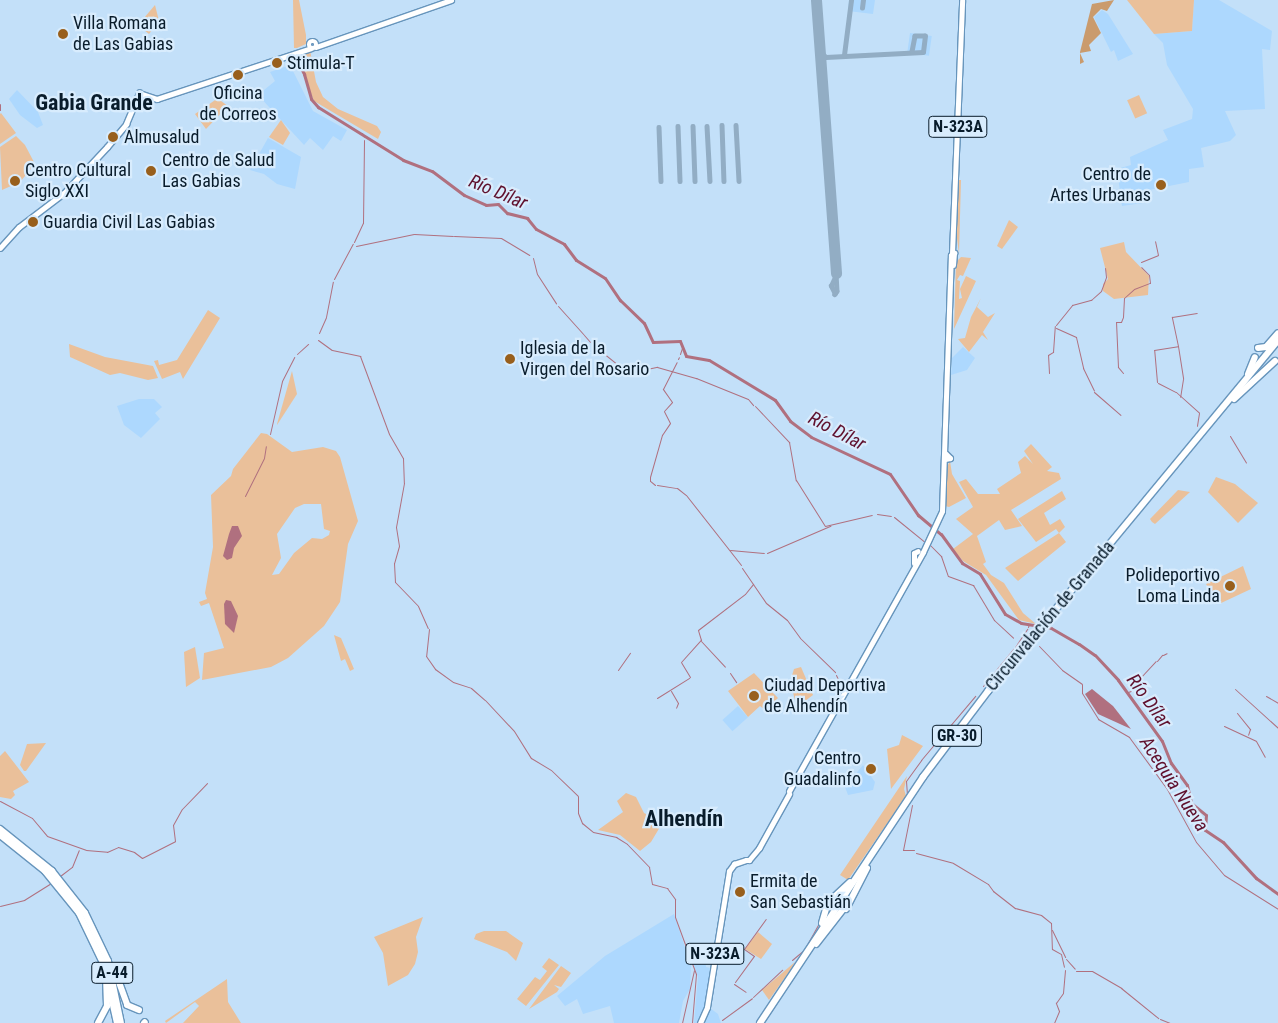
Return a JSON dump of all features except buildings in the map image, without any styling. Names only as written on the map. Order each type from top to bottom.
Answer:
[{"type":"highway","points":[[1258,348],[1266,347],[1278,334]]},
{"type":"highway","name":"Circunvalación de Granada","points":[[1271,356],[1278,341]]},
{"type":"highway","name":"Circunvalación de Granada","points":[[762,1023],[841,907],[867,864],[943,750],[1040,629],[1278,346]]},
{"type":"highway","points":[[1234,398],[1271,356]]},
{"type":"highway","points":[[1234,398],[1255,357]]},
{"type":"highway","name":"A-44","points":[[0,829],[59,882],[90,926],[112,973],[121,1023]]},
{"type":"highway","name":"A-44","points":[[0,835],[53,876]]},
{"type":"highway","points":[[806,952],[828,911],[829,903],[867,864]]},
{"type":"highway","name":"Circunvalación de Granada","points":[[762,1023],[806,952],[841,907]]},
{"type":"highway","points":[[90,926],[127,1005],[139,1010]]},
{"type":"highway","points":[[90,926],[102,964],[107,992],[106,1011],[98,1023]]},
{"type":"highway","name":"A-44","points":[[90,926],[107,973],[117,1023]]},
{"type":"main road","points":[[0,248],[19,226],[58,199],[76,182],[126,125],[141,92],[157,99],[451,0]]},
{"type":"main road","name":"N-323A","points":[[700,1023],[707,1007],[729,866],[754,853],[914,566],[917,554],[926,544],[944,505],[962,0]]},
{"type":"shaded area","points":[[293,0],[299,0],[306,35],[306,44],[297,48],[294,48]]},
{"type":"shaded area","points":[[849,0],[875,0],[873,14],[848,11]]},
{"type":"shaded area","points":[[1114,0],[1107,11],[1101,9],[1093,17],[1101,33],[1089,45],[1091,51],[1080,53],[1092,4]]},
{"type":"shaded area","points":[[1127,0],[1194,0],[1192,31],[1154,34]]},
{"type":"shaded area","points":[[1194,0],[1219,0],[1272,31],[1270,50],[1262,49],[1265,109],[1225,111],[1236,135],[1230,141],[1201,148],[1204,167],[1189,169],[1189,182],[1149,190],[1149,202],[1122,206],[1117,169],[1131,165],[1130,157],[1168,140],[1163,130],[1192,119],[1193,109],[1167,65],[1163,43],[1154,34],[1192,31]]},
{"type":"shaded area","points":[[155,5],[159,21],[149,34],[138,25]]},
{"type":"shaded area","points":[[1102,10],[1108,14],[1133,54],[1118,61],[1114,50],[1111,52],[1094,17]]},
{"type":"shaded area","points":[[910,33],[932,36],[929,56],[907,53]]},
{"type":"shaded area","points":[[310,50],[316,82],[323,97],[338,109],[377,126],[381,132],[378,139],[314,101],[295,55]]},
{"type":"shaded area","points":[[1080,53],[1084,62],[1080,64]]},
{"type":"shaded area","points":[[290,65],[313,111],[347,130],[341,141],[333,136],[323,150],[310,138],[304,145],[258,95],[275,81],[270,72]]},
{"type":"shaded area","points":[[17,90],[38,112],[43,125],[37,128],[20,115],[9,99]]},
{"type":"shaded area","points":[[1139,95],[1147,113],[1135,119],[1127,100]]},
{"type":"shaded area","points":[[221,96],[221,101],[228,106],[206,129],[195,114]]},
{"type":"shaded area","points":[[0,114],[16,133],[0,144]]},
{"type":"shaded area","points":[[281,120],[290,133],[283,145],[269,137]]},
{"type":"shaded area","points":[[16,136],[25,145],[35,164],[20,182],[2,190],[0,147]]},
{"type":"shaded area","points":[[268,138],[301,157],[295,189],[277,184],[264,174],[250,170]]},
{"type":"shaded area","points":[[957,180],[961,180],[959,254],[956,230]]},
{"type":"shaded area","points":[[1009,220],[1018,227],[1002,249],[997,246]]},
{"type":"shaded area","points":[[1124,242],[1126,252],[1149,276],[1148,295],[1114,299],[1103,291],[1103,284],[1108,279],[1100,248]]},
{"type":"shaded area","points":[[961,257],[971,258],[963,276],[960,275],[957,280],[960,281],[959,299],[962,298],[960,289],[966,276],[976,281],[954,329],[956,262]]},
{"type":"shaded area","points":[[981,298],[977,307],[988,317],[995,313],[983,332],[988,340],[982,335],[969,352],[958,339],[965,338],[971,317]]},
{"type":"shaded area","points":[[208,310],[220,318],[183,379],[180,372],[162,379],[154,361],[158,360],[159,365],[177,360]]},
{"type":"shaded area","points":[[69,344],[105,357],[153,366],[158,378],[148,380],[120,373],[110,375],[70,357]]},
{"type":"shaded area","points":[[963,347],[975,358],[967,370],[951,375],[952,358]]},
{"type":"shaded area","points":[[292,371],[297,394],[277,425],[277,424]]},
{"type":"shaded area","points":[[139,399],[154,399],[162,407],[155,413],[160,419],[141,438],[124,425],[117,406]]},
{"type":"shaded area","points":[[261,433],[267,434],[292,452],[323,447],[336,451],[340,457],[358,521],[348,544],[340,602],[324,626],[288,658],[271,667],[202,680],[204,653],[224,648],[209,603],[201,606],[199,602],[207,599],[205,593],[213,547],[211,495],[231,476],[233,469]],"holes":[[[304,504],[321,504],[324,529],[330,531],[329,535],[322,539],[312,538],[294,553],[279,574],[272,575],[281,558],[277,534],[295,508]]]},
{"type":"shaded area","points":[[1031,444],[1052,467],[1047,471],[1059,473],[1061,479],[1011,510],[1022,526],[1005,530],[999,520],[977,536],[986,562],[983,564],[991,575],[1004,583],[1023,613],[1036,624],[1019,620],[986,575],[963,561],[953,549],[973,534],[956,519],[973,507],[959,482],[966,479],[978,494],[1000,494],[997,489],[1021,473],[1018,462],[1025,456],[1033,464],[1024,451]]},
{"type":"shaded area","points":[[950,461],[952,474],[966,498],[949,507],[945,506],[947,467]]},
{"type":"shaded area","points":[[1216,477],[1235,484],[1258,503],[1238,523],[1208,492]]},
{"type":"shaded area","points":[[1178,490],[1190,492],[1155,524],[1152,522],[1150,519]]},
{"type":"shaded area","points":[[1062,491],[1066,499],[1044,513],[1050,525],[1060,519],[1065,527],[1059,533],[1056,529],[1036,542],[1018,519]]},
{"type":"shaded area","points":[[232,526],[238,526],[242,536],[234,548],[232,558],[227,560],[223,556],[229,534]]},
{"type":"shaded area","points":[[1059,533],[1066,542],[1018,581],[1005,568]]},
{"type":"shaded area","name":"Polideportivo Loma Linda","points":[[1243,566],[1251,589],[1219,604],[1206,584]]},
{"type":"shaded area","points":[[226,600],[231,601],[238,616],[234,633],[225,624],[224,604]]},
{"type":"shaded area","points":[[334,635],[341,638],[354,669],[350,671],[345,659],[341,661]]},
{"type":"shaded area","points":[[195,647],[200,678],[186,687],[184,652]]},
{"type":"shaded area","points":[[801,667],[813,695],[797,707],[790,682],[794,669]]},
{"type":"shaded area","name":"Ciudad Deportiva de Alhendín","points":[[754,673],[778,698],[765,710],[760,706],[748,717],[728,691]]},
{"type":"shaded area","points":[[1092,689],[1113,706],[1131,729],[1098,714],[1085,694]]},
{"type":"shaded area","points":[[738,706],[748,717],[732,731],[722,720]]},
{"type":"shaded area","points":[[902,735],[923,746],[891,789],[887,749],[899,745]]},
{"type":"shaded area","points":[[46,743],[26,771],[24,771],[20,765],[27,744]]},
{"type":"shaded area","points":[[5,751],[29,782],[13,791],[15,795],[11,799],[0,797],[0,756]]},
{"type":"shaded area","points":[[863,765],[875,782],[873,790],[848,795],[845,787]]},
{"type":"shaded area","points":[[907,776],[904,789],[906,796],[848,880],[840,875]]},
{"type":"shaded area","points":[[626,793],[636,797],[644,813],[663,822],[651,842],[640,851],[620,835],[598,830],[623,812],[617,801]]},
{"type":"shaded area","points":[[674,914],[691,966],[690,989],[683,1001],[679,1023],[614,1023],[610,1006],[583,1014],[577,999],[565,1006],[557,996],[605,956]]},
{"type":"shaded area","points":[[423,917],[416,937],[418,952],[415,964],[408,975],[388,986],[383,953],[374,937]]},
{"type":"shaded area","points":[[484,931],[506,931],[523,943],[516,961],[507,952],[474,939],[476,934]]},
{"type":"shaded area","points":[[758,932],[772,944],[761,959],[745,949]]},
{"type":"shaded area","points":[[712,945],[713,949],[705,952],[706,967],[710,968],[706,1005],[718,1014],[721,1023],[694,1023],[698,977],[689,951]]},
{"type":"shaded area","points":[[549,958],[559,965],[526,1006],[517,999],[535,977],[540,980],[547,971],[542,967]]},
{"type":"shaded area","points":[[795,962],[791,969],[769,1000],[762,990]]},
{"type":"shaded area","points":[[561,966],[571,973],[561,987],[554,985],[559,989],[557,992],[529,1009]]},
{"type":"shaded area","points":[[227,979],[228,1002],[241,1023],[183,1023],[199,1006],[195,1002],[166,1023],[165,1021]]},
{"type":"waterway","name":"Río Dílar","points":[[293,53],[304,74],[311,99],[318,107],[403,160],[432,171],[464,195],[486,205],[498,204],[507,213],[527,218],[536,229],[564,244],[576,260],[605,278],[620,300],[644,323],[653,342],[680,341],[686,356],[709,360],[775,400],[790,421],[811,437],[890,474],[918,515],[941,534],[962,563],[980,574],[1005,614],[1021,623],[1051,628],[1095,655],[1118,680],[1162,741],[1171,763],[1187,785],[1191,803],[1206,815],[1205,830],[1223,842],[1256,878],[1278,894]]},
{"type":"waterway","points":[[0,104],[0,110]]},
{"type":"waterway","name":"Río Dílar","points":[[362,133],[364,137]]},
{"type":"waterway","points":[[354,242],[363,223],[364,140]]},
{"type":"waterway","name":"Acequia Nueva","points":[[356,246],[414,234],[453,236]]},
{"type":"waterway","name":"Acequia Nueva","points":[[454,236],[501,238],[529,255]]},
{"type":"waterway","points":[[1141,262],[1158,255],[1155,241]]},
{"type":"waterway","points":[[334,279],[353,244]]},
{"type":"waterway","points":[[533,258],[537,274],[556,303]]},
{"type":"waterway","points":[[1123,373],[1118,367],[1116,322],[1121,322],[1123,317],[1124,298],[1134,289],[1150,283],[1149,275],[1141,267]]},
{"type":"waterway","points":[[1056,325],[1072,305],[1091,300],[1101,291],[1106,277],[1105,268]]},
{"type":"waterway","points":[[319,333],[326,317],[333,282]]},
{"type":"waterway","name":"Acequia Nueva","points":[[558,306],[583,334]]},
{"type":"waterway","points":[[1157,382],[1154,350],[1178,346],[1172,317],[1197,313]]},
{"type":"waterway","points":[[1049,373],[1048,355],[1053,352],[1055,326]]},
{"type":"waterway","points":[[1056,328],[1076,337],[1083,368],[1094,391]]},
{"type":"waterway","name":"Acequia Nueva","points":[[584,335],[590,342]]},
{"type":"waterway","points":[[318,340],[332,350],[360,356],[389,434],[403,458],[404,483],[396,527],[399,546],[394,563],[395,582],[418,606],[428,628]]},
{"type":"waterway","points":[[297,354],[308,344]]},
{"type":"waterway","name":"Acequia Nueva","points":[[592,344],[628,373],[657,367],[696,378],[748,399],[753,405]]},
{"type":"waterway","points":[[1178,346],[1183,379],[1180,397]]},
{"type":"waterway","name":"Río Dílar","points":[[680,354],[682,348]]},
{"type":"waterway","points":[[270,434],[282,381],[294,357]]},
{"type":"waterway","points":[[655,485],[650,481],[650,477],[662,435],[670,423],[664,411],[672,402],[663,389],[677,362]]},
{"type":"waterway","points":[[1158,383],[1176,392],[1199,413],[1197,426]]},
{"type":"waterway","points":[[1094,392],[1120,415]]},
{"type":"waterway","name":"Acequia Nueva","points":[[755,406],[789,442],[796,480],[825,526],[872,515]]},
{"type":"waterway","points":[[1230,436],[1246,463]]},
{"type":"waterway","points":[[245,496],[264,458],[266,446]]},
{"type":"waterway","points":[[657,485],[677,488],[686,495],[741,565]]},
{"type":"waterway","name":"Acequia Nueva","points":[[877,514],[891,516]]},
{"type":"waterway","name":"Acequia Nueva","points":[[894,517],[926,543]]},
{"type":"waterway","points":[[767,553],[830,526]]},
{"type":"waterway","name":"Acequia Nueva","points":[[930,545],[941,556],[948,576],[973,585],[994,620],[1013,638]]},
{"type":"waterway","points":[[730,550],[764,553]]},
{"type":"waterway","points":[[742,568],[766,603],[787,620],[800,638],[835,672]]},
{"type":"waterway","points":[[690,677],[681,662],[701,640],[698,630],[745,594],[753,584]]},
{"type":"waterway","points":[[429,629],[426,656],[435,669],[453,682],[471,688],[485,700],[514,731],[531,758],[551,770],[578,796],[578,813],[582,823],[593,832],[616,837],[627,844],[649,867],[652,884],[667,888],[675,899],[675,917],[696,974],[692,1023]]},
{"type":"waterway","name":"Acequia Nueva","points":[[1015,647],[1027,629]]},
{"type":"waterway","points":[[701,641],[725,667]]},
{"type":"waterway","name":"Acequia Nueva","points":[[1039,646],[1062,670],[1082,684],[1082,693],[1098,719],[1129,737],[1167,789],[1196,842],[1224,875],[1278,909]]},
{"type":"waterway","points":[[983,686],[1013,649]]},
{"type":"waterway","points":[[618,670],[630,653]]},
{"type":"waterway","points":[[1163,655],[1167,653]]},
{"type":"waterway","points":[[1157,661],[1162,655]]},
{"type":"waterway","points":[[1140,678],[1156,661]]},
{"type":"waterway","points":[[730,673],[736,682]]},
{"type":"waterway","points":[[836,675],[843,690]]},
{"type":"waterway","points":[[657,698],[689,678]]},
{"type":"waterway","points":[[1134,689],[1139,679]]},
{"type":"waterway","points":[[1235,689],[1278,728]]},
{"type":"waterway","points":[[671,691],[678,703],[676,708]]},
{"type":"waterway","points":[[907,795],[906,781],[921,760],[975,696]]},
{"type":"waterway","points":[[1266,696],[1278,703]]},
{"type":"waterway","points":[[1237,713],[1250,729],[1248,735]]},
{"type":"waterway","points":[[1224,726],[1256,741],[1265,757]]},
{"type":"waterway","points":[[0,801],[32,818],[47,836],[86,850],[107,852],[118,847],[134,852],[142,858],[175,841],[173,825],[182,809],[207,783]]},
{"type":"waterway","points":[[912,805],[903,850],[914,850]]},
{"type":"waterway","points":[[60,876],[72,867],[79,850]]},
{"type":"waterway","points":[[916,853],[953,863],[988,884],[993,891],[1015,908],[1041,915],[1051,923],[1052,949],[1061,954],[1064,967]]},
{"type":"waterway","points":[[0,906],[24,900],[51,883]]},
{"type":"waterway","points":[[735,982],[754,956],[744,949],[766,919]]},
{"type":"waterway","points":[[792,960],[804,950],[819,923]]},
{"type":"waterway","points":[[1052,930],[1065,957]]},
{"type":"waterway","points":[[1066,959],[1075,969]]},
{"type":"waterway","points":[[682,1023],[694,970]]},
{"type":"waterway","points":[[753,997],[782,970]]},
{"type":"waterway","points":[[1054,1023],[1059,1011],[1056,1003],[1063,993],[1065,970]]},
{"type":"waterway","points":[[1076,971],[1092,971],[1121,988],[1158,1018]]},
{"type":"waterway","points":[[734,984],[746,992]]},
{"type":"waterway","points":[[722,1020],[752,998]]},
{"type":"waterway","points":[[1160,1019],[1170,1023]]},
{"type":"taxiway","points":[[844,55],[851,0]]},
{"type":"taxiway","points":[[862,8],[863,0]]},
{"type":"taxiway","points":[[820,51],[826,57],[923,52],[925,36],[915,36],[912,51]]},
{"type":"taxiway","points":[[722,125],[724,181]]},
{"type":"taxiway","points":[[736,125],[739,181]]},
{"type":"taxiway","points":[[678,126],[680,181]]},
{"type":"taxiway","points":[[693,126],[695,181]]},
{"type":"taxiway","points":[[707,126],[710,181]]},
{"type":"taxiway","points":[[659,127],[661,181]]},
{"type":"taxiway","points":[[836,273],[837,291],[835,294],[831,286],[836,275]]},
{"type":"runway","points":[[816,0],[836,273]]},
{"type":"place","name":"Villa Romana de Las Gabias","points":[[63,34]]},
{"type":"place","name":"Stimula-T","points":[[277,63]]},
{"type":"place","name":"Oficina de Correos","points":[[238,75]]},
{"type":"place","name":"Almusalud","points":[[113,137]]},
{"type":"place","name":"Centro de Salud Las Gabias","points":[[151,171]]},
{"type":"place","name":"Centro Cultural Siglo XXI","points":[[15,181]]},
{"type":"place","name":"Centro de Artes Urbanas","points":[[1161,185]]},
{"type":"place","name":"Guardia Civil Las Gabias","points":[[33,222]]},
{"type":"place","name":"Iglesia de la Virgen del Rosario","points":[[510,359]]},
{"type":"place","name":"Polideportivo Loma Linda","points":[[1230,586]]},
{"type":"place","name":"Ciudad Deportiva de Alhendín","points":[[754,696]]},
{"type":"place","name":"Centro Guadalinfo","points":[[871,769]]},
{"type":"place","name":"Ermita de San Sebastián","points":[[740,892]]},
{"type":"district","name":"Gabia Grande","points":[[94,103]]},
{"type":"district","name":"Alhendín","points":[[684,819]]}]
